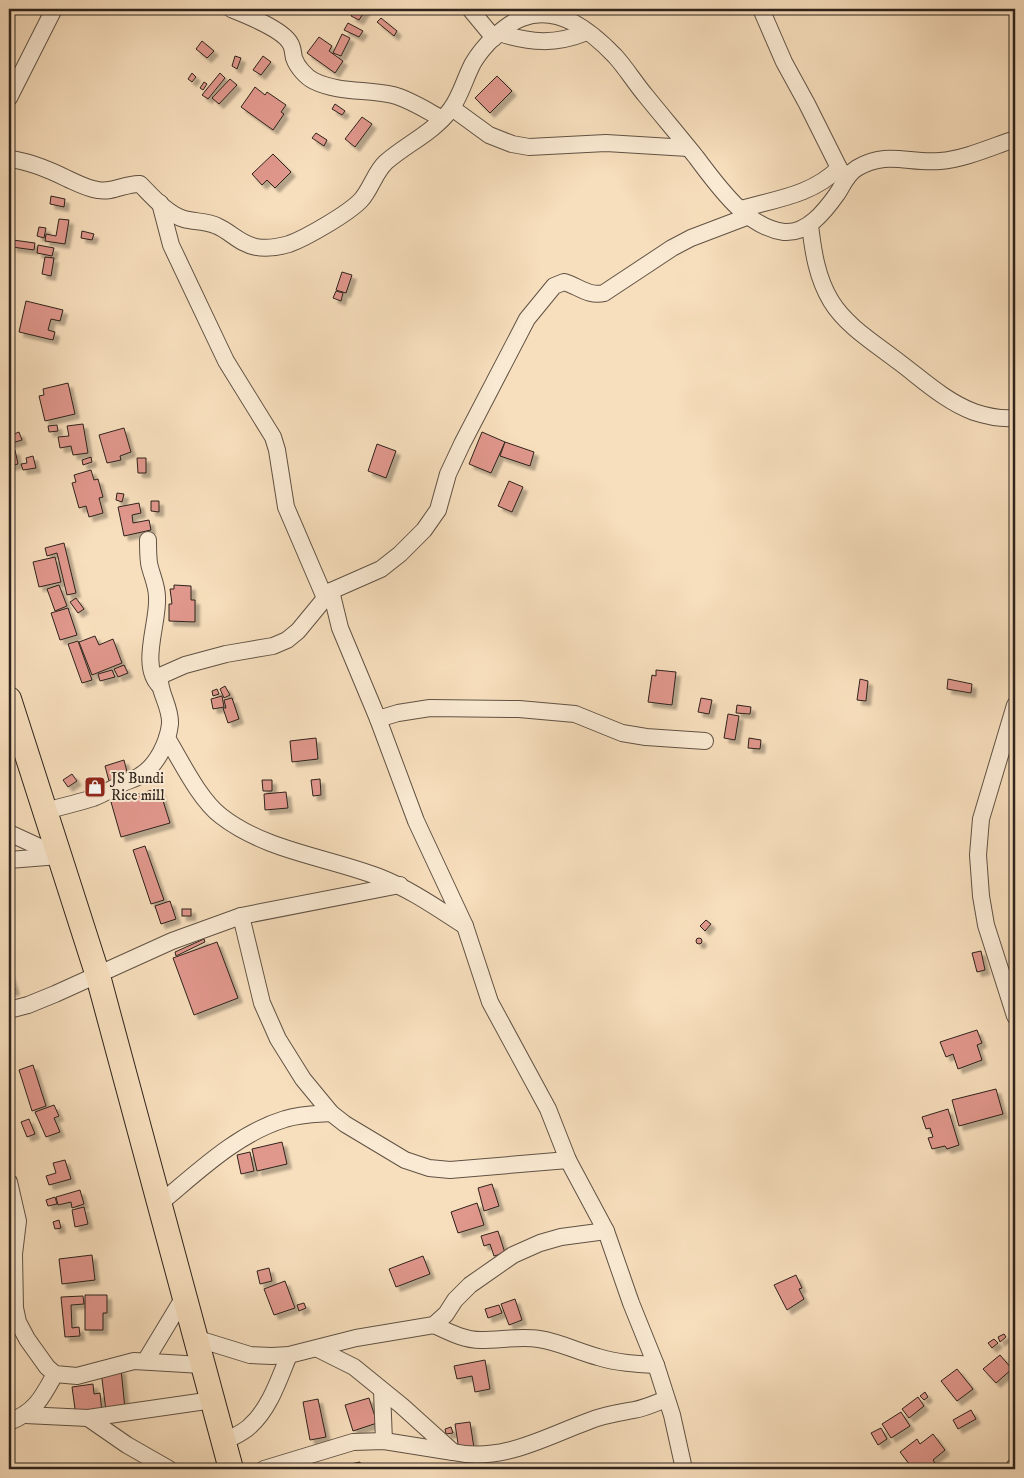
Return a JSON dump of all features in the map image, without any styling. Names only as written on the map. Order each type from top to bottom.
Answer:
[{"type":"highway","points":[[9,699],[12,727],[45,811],[98,976],[230,1469]]},
{"type":"street","points":[[9,98],[54,9]]},
{"type":"street","points":[[231,9],[265,24],[280,34],[290,43],[295,62],[302,72],[312,80],[344,90],[373,92],[405,99],[447,114],[512,144],[543,147],[606,143],[688,148]]},
{"type":"street","points":[[470,9],[496,35],[534,42],[547,42],[564,40],[587,32]]},
{"type":"street","points":[[761,9],[784,62],[842,174]]},
{"type":"street","points":[[9,159],[45,168],[76,183],[98,190],[118,189],[133,183],[140,184],[175,216],[187,220],[215,224],[242,243],[257,247],[270,248],[288,244],[301,239],[354,207],[364,198],[385,164],[431,131],[447,114],[464,86],[473,63],[496,35],[504,27],[526,13],[542,13],[556,15],[573,21],[615,56],[725,196],[770,229],[787,232],[802,230],[810,225],[826,208],[842,174]]},
{"type":"street","points":[[45,811],[93,798],[142,775],[153,764],[161,753],[167,738],[170,719],[167,703],[160,686],[160,676],[166,672],[226,654],[274,646],[287,640],[298,631],[328,594],[381,569],[400,554],[424,530],[438,510],[448,474],[462,444],[527,320],[554,286],[564,282],[590,294],[596,295],[604,292],[672,248],[691,238],[745,212],[805,192],[822,182],[854,170],[868,162],[887,157],[937,162],[958,158],[1015,139]]},
{"type":"street","points":[[160,203],[171,245],[226,361],[273,437],[277,450],[286,507],[328,594],[416,821],[465,926],[490,1002],[548,1109],[568,1160],[606,1231],[631,1303],[656,1365],[684,1469]]},
{"type":"street","points":[[810,225],[814,255],[820,276],[831,301],[846,320],[938,394],[975,412],[1009,419],[1015,418]]},
{"type":"street","points":[[148,540],[149,562],[158,598],[152,636],[151,666],[153,679],[160,686]]},
{"type":"street","points":[[1015,705],[982,819],[978,855],[980,889],[986,925],[1015,1016]]},
{"type":"street","points":[[378,719],[398,713],[430,708],[519,708],[575,714],[622,733],[646,737],[705,741]]},
{"type":"street","points":[[167,738],[206,800],[219,815],[239,828],[265,841],[350,867],[400,885],[465,926]]},
{"type":"street","points":[[9,832],[59,856]]},
{"type":"street","points":[[9,860],[59,856]]},
{"type":"street","points":[[9,1010],[28,1005],[98,976],[172,941],[240,916],[400,885]]},
{"type":"street","points":[[240,916],[262,1003],[278,1039],[303,1079],[331,1113],[345,1124],[405,1160],[429,1168],[450,1170],[568,1160]]},
{"type":"street","points":[[159,1204],[230,1146],[256,1130],[287,1118],[331,1113]]},
{"type":"street","points":[[9,1182],[18,1221],[14,1254],[13,1322],[55,1374],[77,1376],[116,1364],[146,1360],[202,1365]]},
{"type":"street","points":[[195,1338],[250,1355],[272,1356],[289,1355],[356,1338],[434,1325],[446,1314],[455,1300],[470,1285],[513,1255],[540,1243],[561,1237],[606,1231]]},
{"type":"street","points":[[146,1360],[184,1298]]},
{"type":"street","points":[[434,1325],[457,1336],[468,1338],[481,1340],[538,1338],[612,1361],[656,1365]]},
{"type":"street","points":[[318,1349],[354,1368],[402,1406],[453,1452]]},
{"type":"street","points":[[224,1442],[249,1428],[259,1417],[273,1394],[289,1355]]},
{"type":"street","points":[[9,1422],[25,1415],[37,1406],[55,1374]]},
{"type":"street","points":[[382,1391],[384,1441]]},
{"type":"street","points":[[264,1469],[353,1442],[384,1441],[478,1455],[500,1452],[534,1444],[589,1421],[607,1415],[635,1410],[666,1399]]},
{"type":"street","points":[[25,1415],[88,1418],[213,1400]]},
{"type":"street","points":[[88,1418],[127,1445],[168,1469]]},
{"type":"building","points":[[356,9],[366,9],[359,20],[351,16]]},
{"type":"building","points":[[381,18],[397,31],[394,36],[377,22]]},
{"type":"building","points":[[348,23],[363,31],[359,37],[344,30]]},
{"type":"building","points":[[342,34],[350,38],[341,56],[333,53]]},
{"type":"building","points":[[319,37],[332,46],[329,51],[343,61],[335,73],[307,53]]},
{"type":"building","points":[[202,41],[214,51],[207,58],[196,49]]},
{"type":"building","points":[[235,56],[241,58],[237,69],[232,66]]},
{"type":"building","points":[[263,56],[271,62],[261,75],[253,70]]},
{"type":"building","points":[[192,73],[196,77],[192,82],[188,79]]},
{"type":"building","points":[[220,73],[225,78],[208,99],[202,95]]},
{"type":"building","points":[[497,76],[512,91],[490,113],[475,98]]},
{"type":"building","points":[[230,79],[237,85],[219,104],[212,98]]},
{"type":"building","points":[[204,82],[207,84],[203,90],[200,88]]},
{"type":"building","points":[[255,87],[265,95],[267,92],[286,105],[281,112],[284,114],[273,130],[241,107]]},
{"type":"building","points":[[335,104],[345,111],[342,115],[332,109]]},
{"type":"building","points":[[362,117],[372,124],[355,147],[345,139]]},
{"type":"building","points":[[316,133],[327,140],[324,146],[312,138]]},
{"type":"building","points":[[273,154],[291,172],[275,188],[267,180],[262,185],[252,174]]},
{"type":"building","points":[[51,196],[65,199],[64,207],[50,204]]},
{"type":"building","points":[[59,219],[69,220],[65,244],[45,241],[46,234],[56,236]]},
{"type":"building","points":[[39,227],[46,228],[44,238],[37,236]]},
{"type":"building","points":[[82,231],[94,234],[92,240],[81,238]]},
{"type":"building","points":[[13,240],[35,243],[34,250],[12,247]]},
{"type":"building","points":[[38,245],[54,248],[52,256],[37,253]]},
{"type":"building","points":[[45,257],[54,258],[51,276],[42,274]]},
{"type":"building","points":[[342,272],[352,275],[346,293],[336,290]]},
{"type":"building","points":[[336,291],[343,293],[341,301],[333,298]]},
{"type":"building","points":[[26,301],[63,310],[60,321],[51,319],[48,330],[55,332],[53,340],[19,332]]},
{"type":"building","points":[[68,383],[75,414],[45,421],[39,396],[44,395],[43,389]]},
{"type":"building","points":[[83,424],[88,453],[73,455],[71,446],[60,448],[58,437],[69,436],[67,426]]},
{"type":"building","points":[[57,425],[58,431],[49,432],[48,426]]},
{"type":"building","points":[[124,428],[131,452],[120,456],[121,460],[107,463],[99,435]]},
{"type":"building","points":[[19,432],[22,440],[9,444],[9,436]]},
{"type":"building","points":[[482,432],[505,442],[491,473],[469,464]]},
{"type":"building","points":[[505,442],[534,452],[530,466],[500,456]]},
{"type":"building","points":[[377,444],[396,451],[386,478],[368,471]]},
{"type":"building","points":[[15,450],[18,464],[9,466],[9,451]]},
{"type":"building","points":[[33,456],[36,468],[23,470],[21,464],[27,463],[26,458]]},
{"type":"building","points":[[91,457],[92,462],[83,465],[82,460]]},
{"type":"building","points":[[137,458],[146,458],[146,473],[138,473]]},
{"type":"building","points":[[91,470],[94,480],[98,479],[103,497],[99,498],[103,513],[89,517],[86,506],[79,508],[72,483],[76,482],[74,475]]},
{"type":"building","points":[[509,481],[523,487],[512,512],[498,506]]},
{"type":"building","points":[[117,493],[124,494],[122,502],[116,500]]},
{"type":"building","points":[[151,501],[159,501],[159,512],[151,511]]},
{"type":"building","points":[[139,503],[141,513],[132,515],[133,523],[149,520],[151,530],[124,536],[118,507]]},
{"type":"building","points":[[64,543],[76,593],[67,595],[57,553],[47,556],[45,548]]},
{"type":"building","points":[[55,557],[61,582],[39,587],[33,562]]},
{"type":"building","points":[[59,585],[67,606],[55,611],[47,589]]},
{"type":"building","points":[[174,585],[191,586],[191,600],[195,600],[195,622],[169,621],[169,604],[172,604],[170,589],[174,589]]},
{"type":"building","points":[[76,598],[84,609],[78,613],[70,602]]},
{"type":"building","points":[[68,608],[77,635],[60,640],[51,613]]},
{"type":"building","points":[[95,636],[99,645],[113,639],[122,663],[92,675],[79,642]]},
{"type":"building","points":[[78,641],[92,680],[82,683],[68,644]]},
{"type":"building","points":[[124,665],[128,673],[118,677],[114,669]]},
{"type":"building","points":[[112,670],[115,677],[100,681],[98,674]]},
{"type":"building","points":[[656,670],[676,672],[672,705],[648,702],[652,675],[656,676]]},
{"type":"building","points":[[860,679],[868,681],[866,701],[857,700]]},
{"type":"building","points":[[948,679],[972,684],[971,693],[947,689]]},
{"type":"building","points":[[225,686],[230,695],[224,698],[220,689]]},
{"type":"building","points":[[217,689],[219,694],[213,696],[212,691]]},
{"type":"building","points":[[222,696],[224,707],[213,709],[211,699]]},
{"type":"building","points":[[232,698],[239,719],[228,723],[223,708],[226,708],[224,700]]},
{"type":"building","points":[[701,698],[712,700],[709,714],[698,712]]},
{"type":"building","points":[[737,705],[751,707],[750,714],[736,713]]},
{"type":"building","points":[[728,714],[739,716],[735,740],[724,738]]},
{"type":"building","points":[[316,738],[318,759],[292,762],[290,741]]},
{"type":"building","points":[[749,738],[761,740],[760,749],[748,748]]},
{"type":"building","points":[[124,760],[128,776],[109,781],[105,766]]},
{"type":"building","points":[[72,774],[77,781],[68,787],[63,780]]},
{"type":"building","points":[[320,779],[321,795],[313,796],[311,780]]},
{"type":"building","points":[[262,780],[272,780],[272,791],[263,791]]},
{"type":"building","points":[[159,788],[170,823],[121,837],[111,802]]},
{"type":"building","points":[[286,792],[288,808],[265,810],[264,794]]},
{"type":"building","points":[[145,846],[164,900],[151,904],[133,850]]},
{"type":"building","points":[[170,901],[176,919],[161,924],[155,906]]},
{"type":"building","points":[[182,909],[191,909],[191,916],[182,916]]},
{"type":"building","points":[[706,920],[711,924],[705,931],[700,926]]},
{"type":"building","points":[[699,938],[702,941],[699,944],[696,941]]},
{"type":"building","points":[[204,939],[205,942],[176,956],[175,952]]},
{"type":"building","points":[[217,942],[238,998],[194,1015],[173,958]]},
{"type":"building","points":[[981,951],[985,970],[977,972],[972,953]]},
{"type":"building","points":[[9,972],[15,990],[9,992]]},
{"type":"building","points":[[977,1030],[982,1043],[977,1045],[982,1060],[958,1069],[953,1054],[946,1057],[940,1042]]},
{"type":"building","points":[[33,1065],[46,1106],[32,1111],[19,1070]]},
{"type":"building","points":[[996,1089],[1003,1114],[959,1126],[952,1100]]},
{"type":"building","points":[[54,1105],[59,1116],[54,1118],[60,1132],[46,1137],[35,1112]]},
{"type":"building","points":[[948,1109],[959,1145],[947,1149],[945,1146],[932,1149],[928,1138],[933,1137],[930,1128],[926,1129],[922,1117]]},
{"type":"building","points":[[29,1119],[35,1134],[27,1137],[21,1122]]},
{"type":"building","points":[[282,1142],[287,1164],[257,1171],[252,1149]]},
{"type":"building","points":[[250,1152],[254,1171],[241,1174],[237,1155]]},
{"type":"building","points":[[65,1160],[71,1179],[49,1185],[46,1176],[56,1173],[53,1163]]},
{"type":"building","points":[[492,1184],[499,1206],[484,1211],[478,1188]]},
{"type":"building","points":[[80,1190],[84,1204],[72,1208],[71,1202],[58,1205],[56,1197]]},
{"type":"building","points":[[55,1197],[57,1204],[48,1206],[46,1200]]},
{"type":"building","points":[[477,1203],[484,1225],[458,1233],[451,1212]]},
{"type":"building","points":[[84,1207],[88,1224],[75,1227],[72,1210]]},
{"type":"building","points":[[59,1220],[61,1228],[55,1229],[53,1222]]},
{"type":"building","points":[[498,1231],[505,1253],[494,1256],[490,1244],[484,1246],[481,1236]]},
{"type":"building","points":[[92,1255],[95,1280],[62,1284],[59,1259]]},
{"type":"building","points":[[423,1256],[430,1274],[396,1287],[389,1269]]},
{"type":"building","points":[[269,1268],[272,1281],[260,1284],[257,1271]]},
{"type":"building","points":[[796,1275],[802,1288],[799,1289],[804,1299],[787,1310],[774,1285]]},
{"type":"building","points":[[285,1281],[295,1308],[274,1315],[264,1289]]},
{"type":"building","points":[[85,1295],[107,1295],[107,1313],[103,1313],[103,1330],[85,1330]]},
{"type":"building","points":[[83,1296],[84,1304],[71,1305],[72,1328],[79,1327],[80,1336],[65,1337],[61,1297]]},
{"type":"building","points":[[515,1299],[522,1320],[509,1325],[501,1304]]},
{"type":"building","points":[[304,1303],[306,1308],[299,1311],[297,1305]]},
{"type":"building","points":[[499,1305],[502,1313],[488,1318],[485,1309]]},
{"type":"building","points":[[1004,1334],[1006,1337],[1000,1342],[998,1337]]},
{"type":"building","points":[[994,1339],[998,1343],[992,1348],[988,1343]]},
{"type":"building","points":[[1000,1355],[1012,1369],[996,1383],[983,1369]]},
{"type":"building","points":[[485,1360],[490,1389],[475,1392],[472,1376],[457,1379],[454,1366]]},
{"type":"building","points":[[121,1369],[125,1409],[106,1411],[101,1371]]},
{"type":"building","points":[[957,1369],[973,1389],[957,1401],[941,1381]]},
{"type":"building","points":[[93,1384],[94,1394],[100,1393],[102,1413],[76,1416],[72,1387]]},
{"type":"building","points":[[925,1392],[928,1397],[924,1400],[920,1396]]},
{"type":"building","points":[[918,1397],[924,1406],[909,1418],[902,1409]]},
{"type":"building","points":[[369,1398],[377,1423],[353,1431],[345,1405]]},
{"type":"building","points":[[318,1399],[326,1437],[310,1440],[303,1402]]},
{"type":"building","points":[[971,1410],[976,1419],[958,1429],[953,1420]]},
{"type":"building","points":[[901,1412],[910,1426],[891,1438],[882,1424]]},
{"type":"building","points":[[470,1422],[474,1448],[459,1450],[455,1424]]},
{"type":"building","points":[[451,1427],[453,1433],[446,1434],[445,1429]]},
{"type":"building","points":[[881,1428],[887,1439],[878,1445],[871,1433]]},
{"type":"building","points":[[933,1434],[945,1450],[933,1460],[935,1463],[927,1469],[913,1469],[900,1452],[917,1439],[920,1444]]},
{"type":"building","points":[[360,1462],[362,1469],[346,1469],[346,1465]]},
{"type":"building","points":[[464,1465],[465,1469],[450,1469]]},
{"type":"building","points":[[343,1467],[343,1469],[325,1469]]},
{"type":"place","name":"JS Bundi Rice mill","points":[[95,787]]}]
